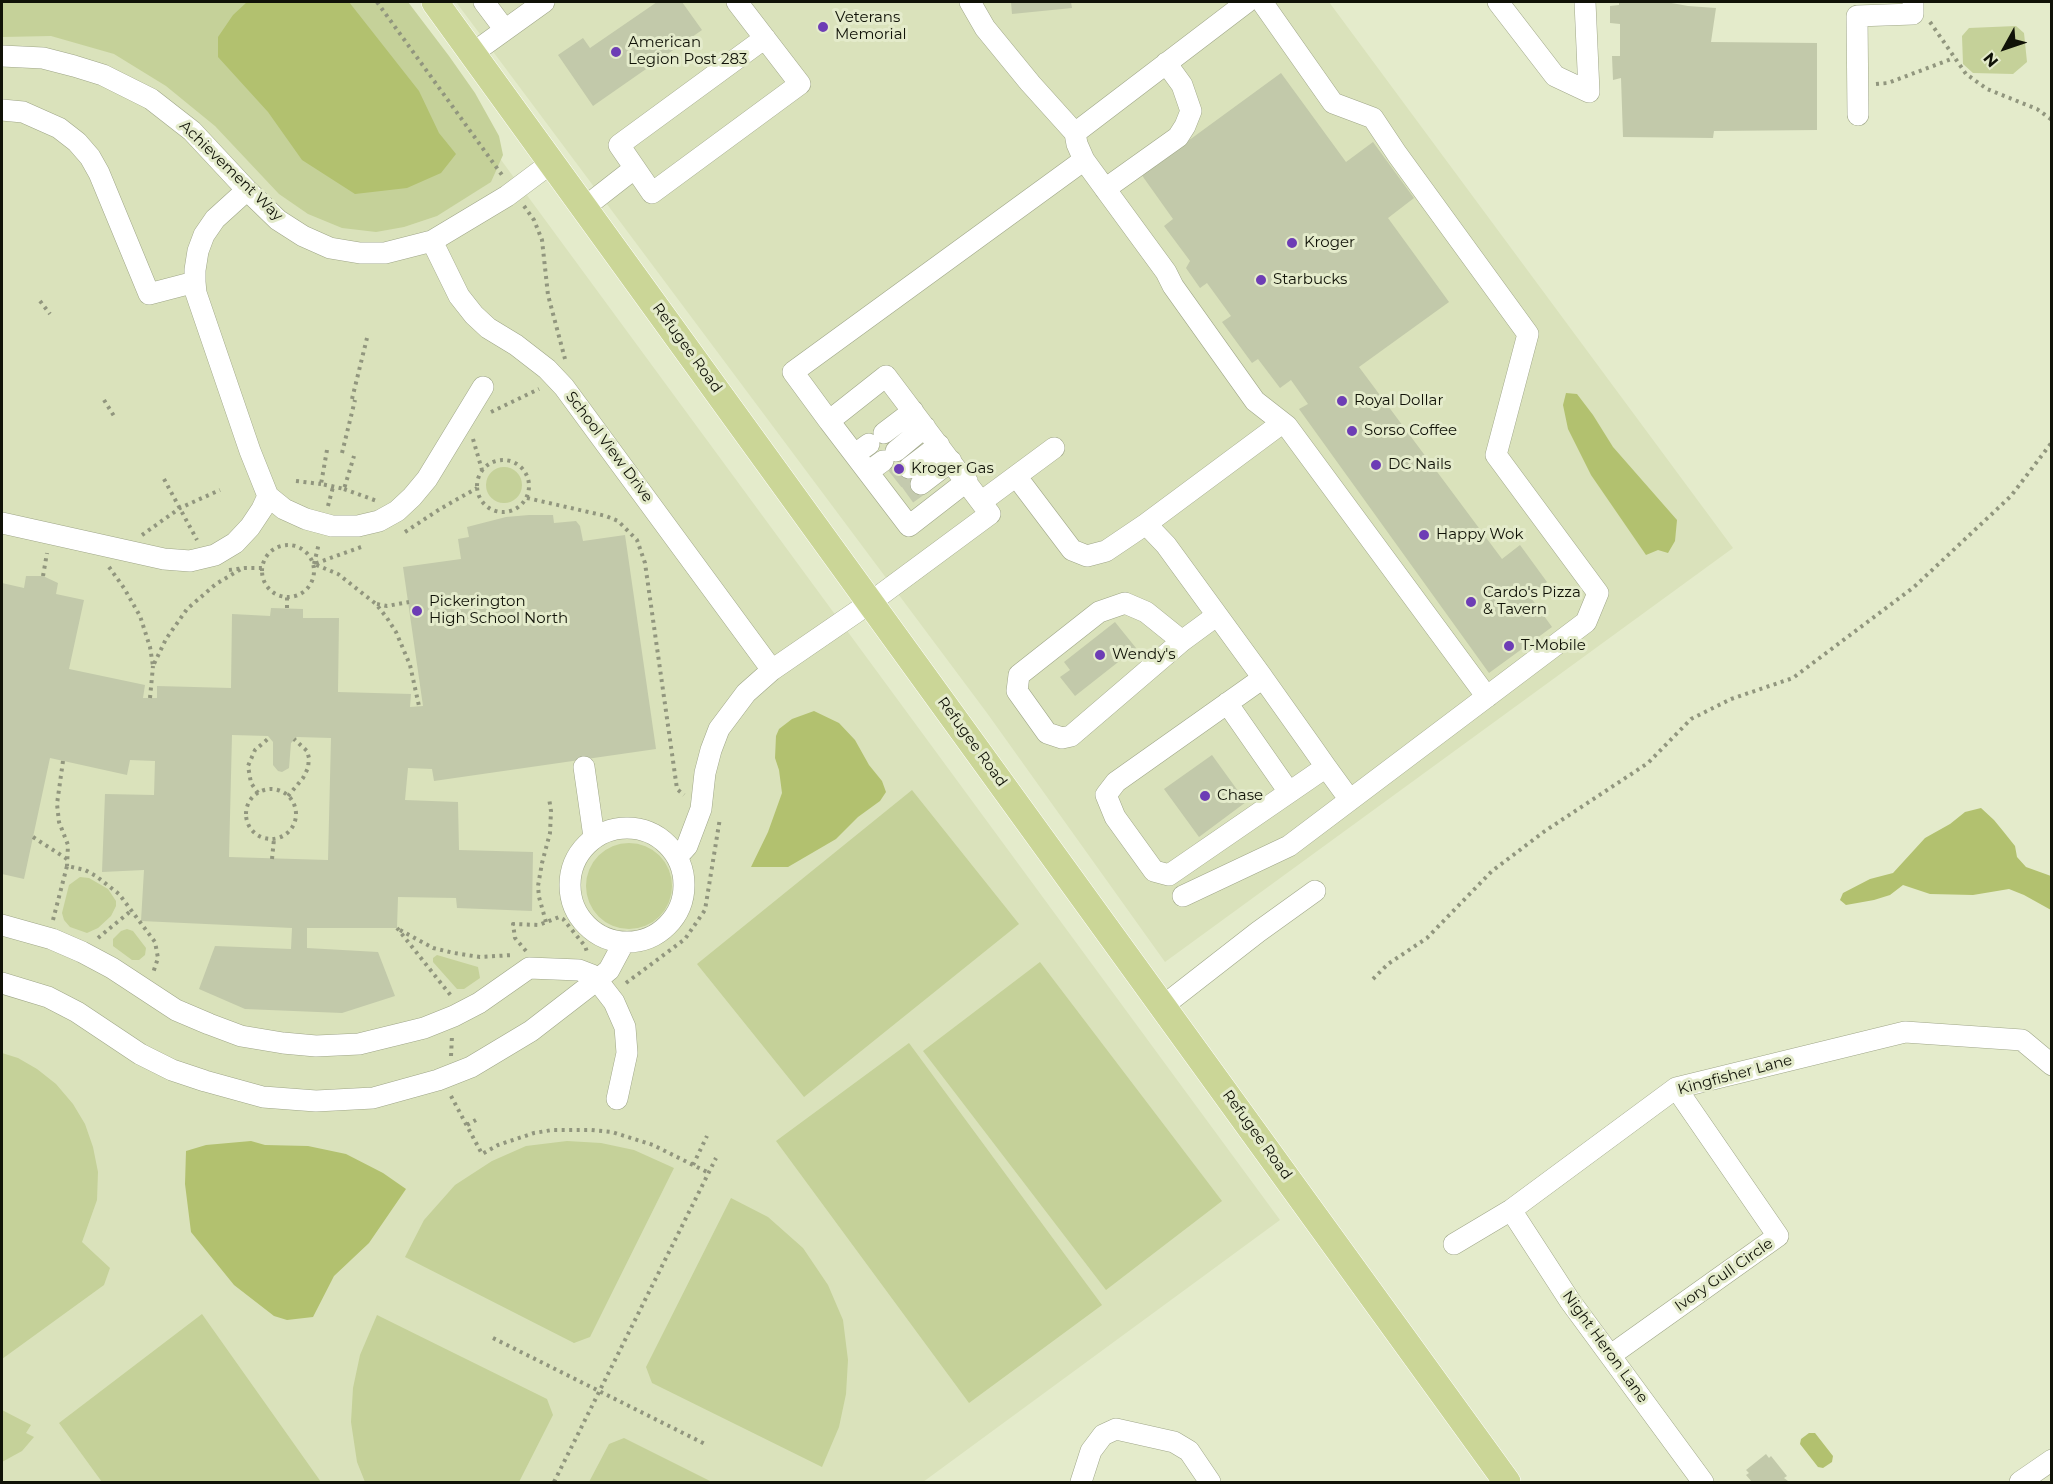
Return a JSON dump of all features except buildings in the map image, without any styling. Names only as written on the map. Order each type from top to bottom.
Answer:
[{"type":"main road","name":"Refugee Road","points":[[435,2],[1507,1482]]},
{"type":"street","points":[[484,2],[505,30]]},
{"type":"street","points":[[473,53],[544,2]]},
{"type":"street","points":[[737,2],[765,38],[800,84],[652,193],[619,145],[765,38]]},
{"type":"street","points":[[970,2],[985,28],[1029,83],[1075,133],[1084,160],[1256,401],[1282,423],[1487,697]]},
{"type":"street","points":[[1075,133],[1247,2]]},
{"type":"street","points":[[1183,896],[1289,846],[1586,622],[1598,593],[1496,455],[1528,334],[1373,118],[1333,103],[1262,2]]},
{"type":"street","points":[[1498,2],[1555,76],[1589,92],[1585,2]]},
{"type":"street","points":[[1858,115],[1856,9],[1913,8]]},
{"type":"street","name":"Achievement Way","points":[[2,56],[44,58],[102,75],[151,99],[185,126],[278,220],[303,236],[330,248],[360,253],[385,253],[432,241],[507,196],[551,163]]},
{"type":"street","points":[[1105,189],[1178,137],[1185,126],[1191,111],[1182,85],[1166,63]]},
{"type":"street","points":[[2,110],[23,112],[59,128],[77,142],[90,157],[99,172],[148,294],[195,282]]},
{"type":"street","points":[[967,481],[909,526],[901,487],[882,461],[869,444],[830,421],[793,372],[1084,160]]},
{"type":"street","points":[[585,207],[635,168]]},
{"type":"street","points":[[247,190],[215,219],[204,235],[198,251],[195,282],[196,293],[250,451],[268,496],[284,509],[306,519],[332,526],[358,526],[379,521],[397,512],[427,479],[483,387]]},
{"type":"street","name":"School View Drive","points":[[432,241],[459,296],[474,315],[488,328],[516,345],[553,376],[585,413],[772,670]]},
{"type":"street","points":[[677,857],[711,811],[705,773],[711,750],[719,729],[746,693],[772,670],[871,602],[990,514],[886,376],[830,421]]},
{"type":"street","points":[[869,444],[919,419]]},
{"type":"street","points":[[882,461],[919,419]]},
{"type":"street","points":[[1016,476],[1072,550],[1087,556],[1106,551],[1146,524],[1282,423]]},
{"type":"street","points":[[981,501],[1054,448]]},
{"type":"street","points":[[901,487],[945,453]]},
{"type":"street","points":[[2,523],[164,559],[190,561],[215,555],[235,543],[250,527],[268,496]]},
{"type":"street","points":[[1146,524],[1166,546],[1350,800]]},
{"type":"street","points":[[1182,641],[1146,612],[1125,603],[1099,612],[1019,675],[1017,691],[1047,733],[1062,738],[1071,736],[1182,641],[1216,616]]},
{"type":"street","points":[[1263,678],[1116,782],[1106,795],[1115,817],[1154,871],[1169,875],[1326,767]]},
{"type":"street","points":[[1227,703],[1290,792]]},
{"type":"street","points":[[584,767],[594,837]]},
{"type":"street","points":[[630,827],[649,832],[665,842],[677,857],[684,874],[684,894],[678,912],[667,927],[651,938],[633,943],[614,942],[596,934],[582,921],[573,905],[569,886],[572,867],[580,850],[594,837],[612,829],[630,827]]},
{"type":"street","points":[[1163,1006],[1315,891]]},
{"type":"street","points":[[2,925],[51,939],[82,952],[112,968],[176,1010],[209,1024],[241,1036],[316,1046],[359,1044],[392,1038],[424,1028],[478,1003],[529,968],[579,970],[598,983],[621,1015],[626,1027],[627,1053],[617,1099]]},
{"type":"street","points":[[2,983],[48,997],[77,1012],[140,1054],[172,1070],[205,1081],[262,1097],[316,1101],[373,1098],[438,1080],[471,1066],[531,1031],[598,983],[613,964],[624,942]]},
{"type":"street","name":"Kingfisher Lane","points":[[1454,1244],[1511,1210],[1676,1088],[1905,1032],[2022,1040],[2052,1065]]},
{"type":"street","name":"Ivory Gull Circle","points":[[1611,1355],[1778,1236],[1676,1088]]},
{"type":"street","name":"Night Heron Lane","points":[[1511,1210],[1570,1301],[1611,1355],[1692,1479]]},
{"type":"street","points":[[1082,1482],[1091,1452],[1102,1435],[1116,1429],[1174,1442],[1190,1451],[1210,1482]]},
{"type":"street","points":[[2020,1482],[2052,1460]]},
{"type":"path","points":[[1913,8],[1929,20],[1966,74],[1987,89],[2037,109],[2052,120]]},
{"type":"path","points":[[1857,85],[1888,83],[1954,58]]},
{"type":"path","points":[[40,301],[50,314]]},
{"type":"path","points":[[342,453],[367,338]]},
{"type":"path","points":[[486,416],[536,391],[553,376]]},
{"type":"path","points":[[104,400],[114,416]]},
{"type":"path","points":[[472,437],[482,470]]},
{"type":"path","points":[[1374,979],[1388,964],[1427,938],[1492,871],[1545,831],[1648,763],[1691,719],[1731,699],[1793,678],[1914,587],[2011,496],[2052,442]]},
{"type":"path","points":[[321,484],[327,450]]},
{"type":"path","points":[[296,481],[344,489],[354,456]]},
{"type":"path","points":[[496,460],[514,462],[521,467],[530,481],[527,498],[515,510],[499,512],[484,504],[477,488],[482,470],[496,460]]},
{"type":"path","points":[[164,479],[201,549]]},
{"type":"path","points":[[402,533],[477,488]]},
{"type":"path","points":[[126,551],[150,528],[180,508],[220,490]]},
{"type":"path","points":[[446,1003],[454,999],[397,928],[433,948],[454,953],[480,957],[529,954],[515,938],[513,922],[539,925],[559,917],[587,950],[598,983],[685,939],[705,910],[711,811],[677,789],[645,562],[637,540],[618,521],[606,516],[527,498]]},
{"type":"path","points":[[288,544],[304,549],[314,564],[313,582],[308,590],[300,595],[287,597],[274,593],[263,579],[262,568],[267,555],[273,549],[288,544]]},
{"type":"path","points":[[314,564],[369,545]]},
{"type":"path","points":[[43,576],[48,549]]},
{"type":"path","points":[[104,561],[124,588],[140,616],[150,647],[153,666],[150,698]]},
{"type":"path","points":[[314,564],[338,574],[376,604],[396,632],[404,648],[419,706]]},
{"type":"path","points":[[153,666],[166,639],[187,609],[216,584],[245,568]]},
{"type":"path","points":[[223,571],[262,568]]},
{"type":"path","points":[[287,597],[287,608]]},
{"type":"path","points":[[376,604],[387,606],[409,602]]},
{"type":"path","points":[[258,793],[251,783],[248,766],[255,750],[270,738]]},
{"type":"path","points":[[288,796],[308,768],[307,751],[294,740]]},
{"type":"path","points":[[59,927],[52,923],[68,860],[68,845],[57,804],[63,761]]},
{"type":"path","points":[[275,789],[288,796],[294,804],[296,820],[288,833],[273,839],[258,836],[248,823],[248,806],[258,793],[266,790],[275,789]]},
{"type":"path","points":[[546,922],[538,886],[550,833],[549,798]]},
{"type":"path","points":[[33,837],[68,860]]},
{"type":"path","points":[[272,859],[273,839]]},
{"type":"path","points":[[67,866],[85,870],[108,884],[132,910],[155,942],[157,949],[156,966],[150,977],[146,974]]},
{"type":"path","points":[[94,942],[132,910]]},
{"type":"path","points":[[510,961],[519,954]]},
{"type":"path","points":[[442,1096],[450,1094],[482,1154],[498,1145],[534,1133],[552,1130],[591,1130],[612,1132],[653,1145],[709,1173]]},
{"type":"path","points":[[467,1125],[476,1120]]},
{"type":"path","points":[[693,1165],[707,1136]]},
{"type":"path","points":[[554,1482],[716,1158]]},
{"type":"path","points":[[493,1338],[707,1445]]},
{"type":"shaded area","name":"Pickerington High School North","points":[[2,2],[385,2],[1280,1220],[923,1482],[2,1482]]},
{"type":"shaded area","points":[[2,2],[408,2],[475,93],[499,136],[503,155],[491,182],[437,216],[404,227],[376,232],[342,228],[308,214],[279,194],[215,126],[166,86],[114,54],[51,36],[2,37]]},
{"type":"shaded area","points":[[247,2],[349,2],[419,91],[439,133],[456,154],[441,173],[407,188],[355,194],[302,160],[268,112],[218,57],[218,37],[233,15]]},
{"type":"shaded area","points":[[456,2],[1329,2],[1733,548],[1165,962],[987,713]]},
{"type":"shaded area","points":[[2016,26],[2024,33],[2027,62],[2013,74],[1973,73],[1963,64],[1962,36],[1969,28]]},
{"type":"shaded area","points":[[1566,393],[1577,394],[1613,447],[1677,520],[1675,541],[1668,553],[1658,550],[1646,555],[1591,475],[1568,429],[1563,405]]},
{"type":"shaded area","points":[[504,467],[517,472],[522,485],[517,498],[504,503],[491,498],[486,485],[491,472]]},
{"type":"shaded area","points":[[814,711],[839,723],[855,740],[869,765],[882,781],[886,792],[880,801],[858,817],[836,839],[788,867],[751,867],[768,832],[782,793],[775,758],[776,736],[779,729],[792,719]]},
{"type":"shaded area","points":[[912,790],[1019,924],[804,1097],[697,964]]},
{"type":"shaded area","points":[[1981,808],[2015,846],[2017,857],[2026,867],[2051,876],[2051,910],[2009,889],[1973,895],[1930,894],[1903,885],[1890,895],[1874,900],[1846,905],[1840,900],[1843,893],[1870,879],[1893,873],[1925,838],[1950,824],[1965,812]]},
{"type":"shaded area","points":[[629,843],[646,846],[660,855],[669,869],[672,886],[669,903],[660,917],[646,926],[629,929],[612,926],[598,917],[589,903],[586,886],[589,869],[598,855],[612,846]]},
{"type":"shaded area","points":[[80,877],[89,878],[108,889],[116,901],[111,916],[98,928],[87,933],[70,927],[62,913],[69,885]]},
{"type":"shaded area","points":[[127,929],[133,931],[146,948],[145,955],[139,960],[132,960],[113,946],[113,939],[121,931]]},
{"type":"shaded area","points":[[437,955],[478,967],[480,978],[464,989],[457,989],[433,962],[433,958]]},
{"type":"shaded area","points":[[1040,962],[1222,1201],[1106,1290],[923,1051]]},
{"type":"shaded area","points":[[909,1043],[1102,1305],[969,1403],[776,1141]]},
{"type":"shaded area","points":[[2,1053],[18,1058],[56,1084],[73,1104],[85,1124],[98,1172],[97,1200],[82,1242],[110,1268],[104,1285],[2,1359]]},
{"type":"shaded area","points":[[251,1141],[265,1145],[308,1146],[346,1154],[383,1173],[406,1189],[369,1243],[334,1276],[313,1317],[287,1320],[274,1316],[234,1285],[191,1232],[185,1184],[186,1151],[206,1145]]},
{"type":"shaded area","points":[[567,1141],[601,1143],[634,1150],[674,1168],[590,1337],[574,1343],[405,1257],[424,1220],[455,1185],[492,1161],[526,1146]]},
{"type":"shaded area","points":[[731,1198],[768,1217],[803,1248],[828,1285],[843,1320],[848,1360],[846,1394],[839,1427],[822,1467],[652,1383],[646,1367]]},
{"type":"shaded area","points":[[202,1314],[321,1482],[102,1482],[59,1423]]},
{"type":"shaded area","points":[[377,1315],[547,1399],[553,1415],[519,1482],[365,1482],[357,1462],[351,1422],[353,1388],[360,1355]]},
{"type":"shaded area","points":[[2,1410],[31,1425],[26,1433],[34,1437],[22,1451],[2,1462]]},
{"type":"shaded area","points":[[1809,1433],[1815,1433],[1833,1456],[1832,1462],[1823,1468],[1818,1467],[1800,1444],[1801,1439]]},
{"type":"shaded area","points":[[624,1438],[712,1482],[589,1482],[609,1444]]},
{"type":"tunnel","points":[[895,479],[909,468]]},
{"type":"tunnel","points":[[907,494],[921,484]]},
{"type":"place","name":"Veterans Memorial","points":[[823,27]]},
{"type":"place","name":"American Legion Post 283","points":[[616,52]]},
{"type":"place","name":"Kroger","points":[[1292,243]]},
{"type":"place","name":"Starbucks","points":[[1261,280]]},
{"type":"place","name":"Royal Dollar","points":[[1342,401]]},
{"type":"place","name":"Sorso Coffee","points":[[1352,431]]},
{"type":"place","name":"DC Nails","points":[[1376,465]]},
{"type":"place","name":"Kroger Gas","points":[[899,469]]},
{"type":"place","name":"Happy Wok","points":[[1424,535]]},
{"type":"place","name":"Cardo's Pizza & Tavern","points":[[1471,602]]},
{"type":"place","name":"Pickerington High School North","points":[[417,611]]},
{"type":"place","name":"T-Mobile","points":[[1509,646]]},
{"type":"place","name":"Wendy's","points":[[1100,655]]},
{"type":"place","name":"Chase","points":[[1205,796]]}]
